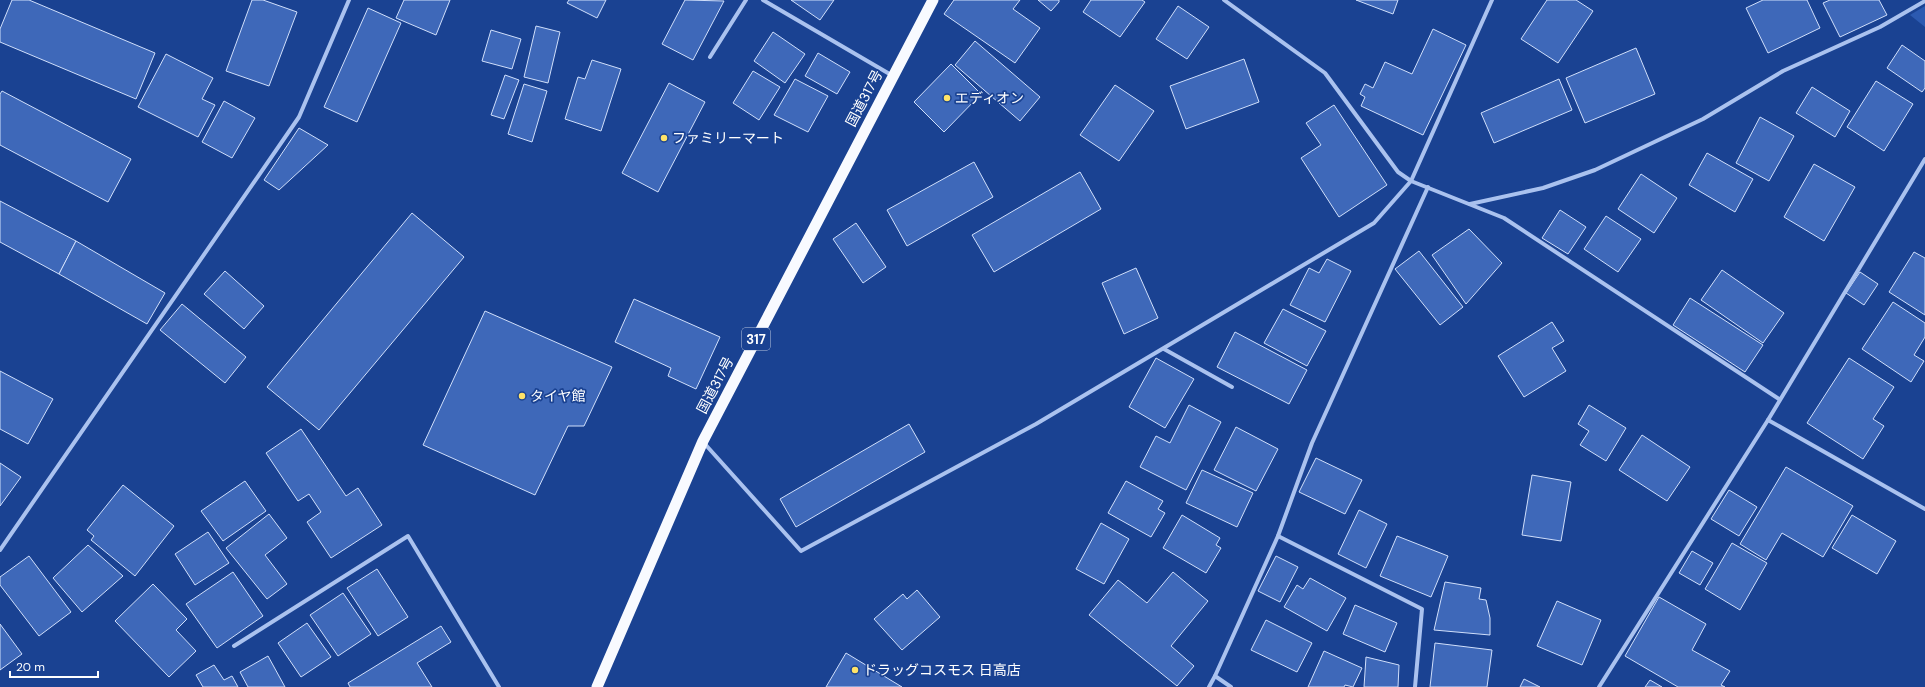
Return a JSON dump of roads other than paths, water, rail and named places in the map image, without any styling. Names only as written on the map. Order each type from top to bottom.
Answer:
[{"type":"highway","name":"国道317号","points":[[597,687],[703,441],[933,0]]},
{"type":"street","points":[[0,550],[299,117],[349,0]]},
{"type":"street","points":[[710,57],[746,0]]},
{"type":"street","points":[[763,0],[893,76]]},
{"type":"street","points":[[1224,0],[1325,73],[1398,172],[1411,181],[1504,218],[1779,399]]},
{"type":"street","points":[[703,441],[801,551],[1036,424],[1374,223],[1411,181],[1492,0]]},
{"type":"street","points":[[1470,204],[1543,188],[1595,170],[1703,119],[1783,71],[1880,27],[1925,0]]},
{"type":"street","points":[[1599,687],[1768,420],[1779,399],[1925,159]]},
{"type":"street","points":[[1209,687],[1278,536],[1312,443],[1428,188]]},
{"type":"street","points":[[1164,349],[1232,387]]},
{"type":"street","points":[[1768,420],[1925,509]]},
{"type":"street","points":[[234,646],[408,536],[498,687]]},
{"type":"street","points":[[1278,536],[1422,609],[1415,687]]},
{"type":"street","points":[[1215,676],[1231,687]]},
{"type":"place","name":"エディオン","points":[[947,98]]},
{"type":"place","name":"ファミリーマート","points":[[664,138]]},
{"type":"place","name":"タイヤ館","points":[[522,396]]},
{"type":"place","name":"ドラッグコスモス 日高店","points":[[855,670]]}]
